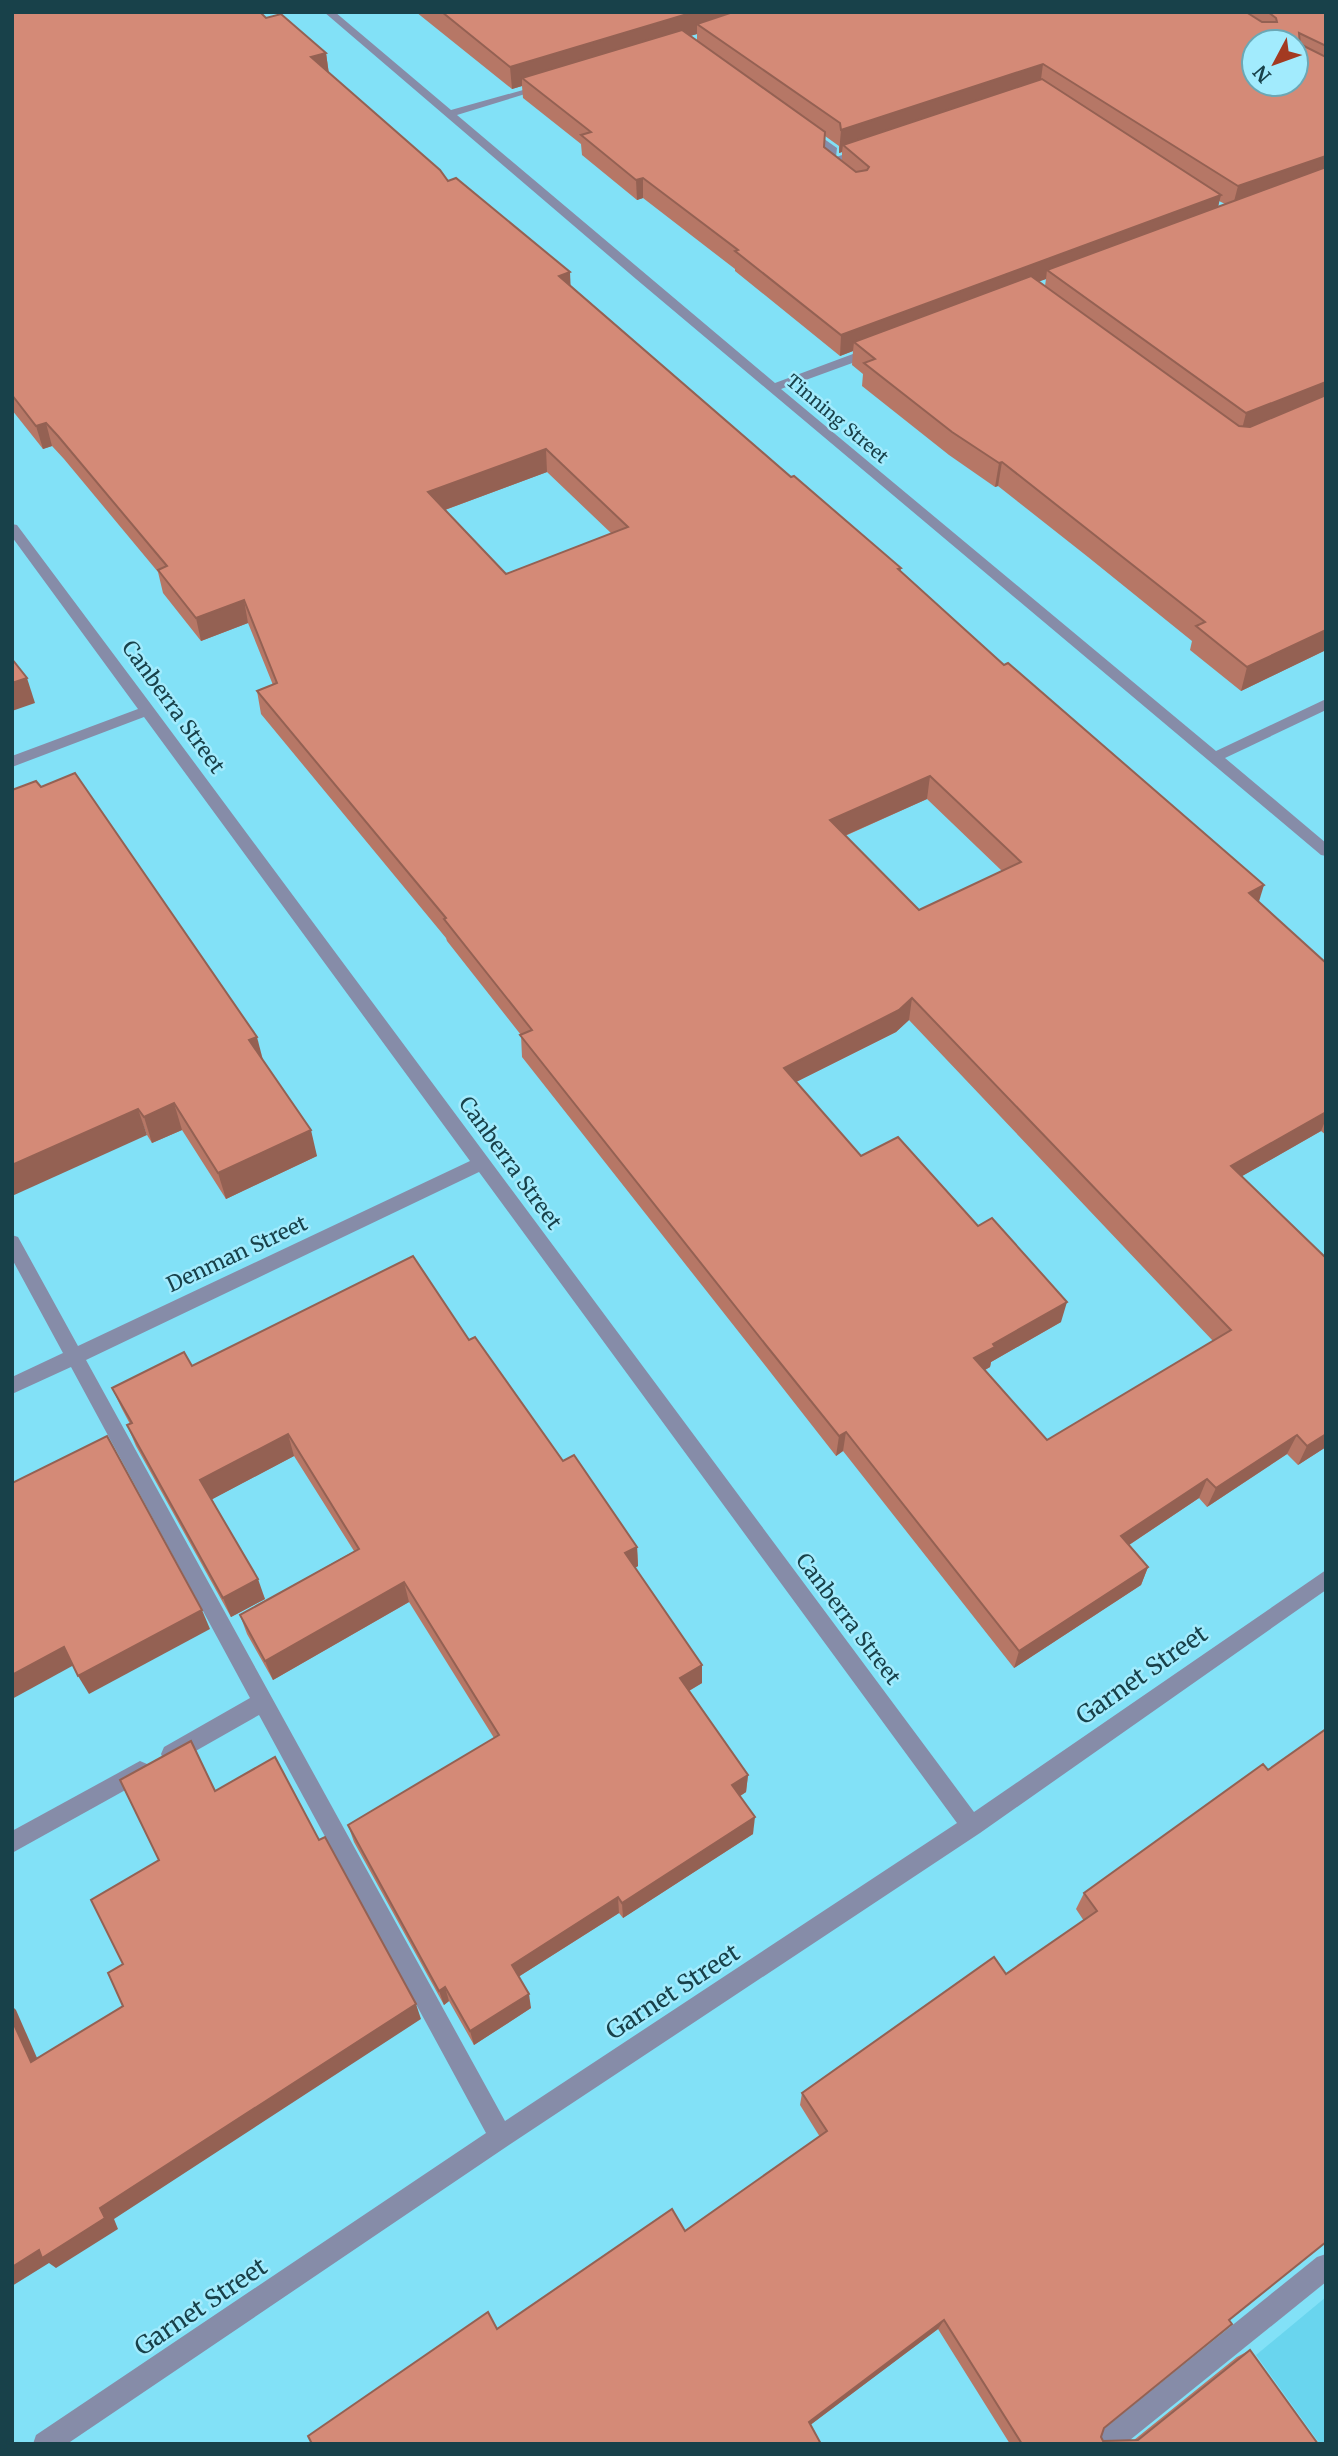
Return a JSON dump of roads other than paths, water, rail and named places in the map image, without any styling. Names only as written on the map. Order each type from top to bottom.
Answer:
[{"type":"street","name":"Tinning Street","points":[[329,12],[1326,851]]},
{"type":"street","points":[[450,114],[561,80]]},
{"type":"street","points":[[800,127],[833,150],[828,163]]},
{"type":"street","points":[[828,163],[878,146]]},
{"type":"street","points":[[828,163],[839,171]]},
{"type":"street","points":[[773,388],[890,344]]},
{"type":"street","name":"Canberra Street","points":[[12,528],[972,1826]]},
{"type":"street","points":[[1215,757],[1326,704]]},
{"type":"street","points":[[12,762],[148,710]]},
{"type":"street","name":"Denman Street","points":[[12,1386],[482,1163]]},
{"type":"street","points":[[12,1242],[501,2137]]},
{"type":"street","name":"Garnet Street","points":[[45,2444],[501,2137],[972,1826],[1326,1579]]},
{"type":"street","points":[[12,1843],[264,1701]]},
{"type":"street","points":[[1105,2444],[1326,2266]]}]
